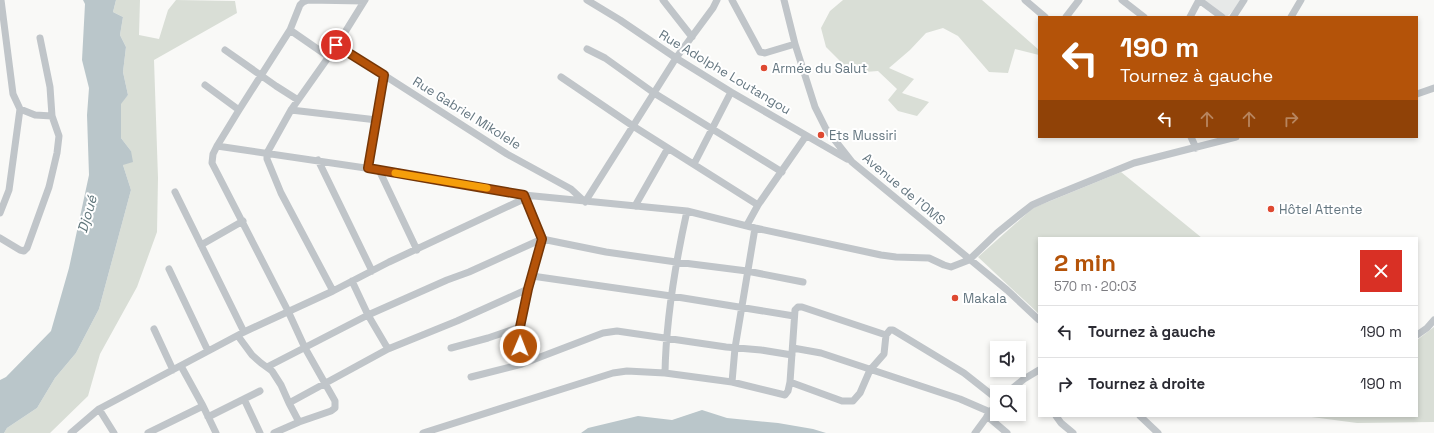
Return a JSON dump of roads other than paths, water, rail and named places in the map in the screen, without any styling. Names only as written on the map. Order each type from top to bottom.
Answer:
[{"type":"street","points":[[274,433],[299,422],[325,414],[335,408],[335,401],[305,348],[243,221],[212,162],[213,154],[290,30],[300,5],[308,0],[364,0]]},
{"type":"street","points":[[333,291],[281,193],[267,159],[267,153],[291,110],[336,45],[364,0]]},
{"type":"street","name":"Rue Adolphe Loutangou","points":[[587,0],[731,92],[852,162]]},
{"type":"street","points":[[664,0],[692,37]]},
{"type":"street","points":[[585,202],[676,58],[713,8],[717,0]]},
{"type":"street","points":[[732,0],[760,52],[765,53],[795,44]]},
{"type":"street","name":"Avenue de l'OMS","points":[[784,0],[795,44],[815,107],[826,129],[852,162],[1007,290],[1038,319]]},
{"type":"street","points":[[1025,0],[1044,16]]},
{"type":"street","points":[[1067,16],[1079,0]]},
{"type":"street","points":[[1122,0],[1143,16]]},
{"type":"street","points":[[1191,16],[1199,0],[1221,16]]},
{"type":"street","points":[[1234,16],[1244,0]]},
{"type":"street","points":[[1292,16],[1301,0]]},
{"type":"street","points":[[0,213],[9,190],[20,109],[13,94],[3,49],[1,3]]},
{"type":"street","points":[[290,30],[328,57]]},
{"type":"street","points":[[0,238],[22,251],[27,248],[50,187],[57,153],[59,136],[52,116],[50,87],[40,38]]},
{"type":"street","name":"Rue Gabriel Mikolele","points":[[336,45],[507,154],[571,189],[585,202]]},
{"type":"street","points":[[587,49],[615,64],[654,93],[713,128],[782,172]]},
{"type":"street","points":[[225,50],[298,100]]},
{"type":"street","points":[[368,168],[384,75]]},
{"type":"street","points":[[561,77],[633,126],[758,205]]},
{"type":"street","points":[[205,85],[239,110]]},
{"type":"street","points":[[1418,94],[1434,88]]},
{"type":"street","points":[[694,164],[731,92]]},
{"type":"street","points":[[20,109],[35,115],[52,116]]},
{"type":"street","points":[[291,110],[377,120]]},
{"type":"street","points":[[732,382],[735,348],[747,271],[751,226],[758,205],[806,136]]},
{"type":"street","points":[[1191,138],[1196,148]]},
{"type":"street","points":[[217,146],[368,168],[525,196],[687,211],[881,255],[929,258],[951,267],[969,260],[997,232],[1032,205],[1134,163],[1232,138]]},
{"type":"street","points":[[635,206],[668,148]]},
{"type":"street","points":[[318,160],[372,271]]},
{"type":"street","points":[[379,170],[417,250]]},
{"type":"street","points":[[175,192],[252,355],[276,376],[299,422]]},
{"type":"street","points":[[522,364],[520,327],[528,289],[542,239],[525,196]]},
{"type":"street","points":[[71,433],[99,410],[208,351],[525,196]]},
{"type":"street","points":[[665,373],[666,338],[671,296],[676,262],[687,211]]},
{"type":"street","points":[[201,245],[243,221]]},
{"type":"street","points":[[267,367],[368,315],[447,280],[470,272],[542,239],[606,252],[747,271],[803,282]]},
{"type":"street","points":[[169,269],[208,351]]},
{"type":"street","points":[[532,276],[671,296],[794,316]]},
{"type":"street","points":[[352,281],[368,315],[388,349]]},
{"type":"street","points":[[289,403],[388,349],[457,321],[528,289]]},
{"type":"street","points":[[423,433],[613,373],[627,371],[665,373],[732,382],[785,395],[788,391],[790,382],[794,316],[796,308],[802,307],[886,336]]},
{"type":"street","points":[[1418,334],[1427,328],[1434,320]]},
{"type":"street","points":[[451,348],[488,338],[520,327]]},
{"type":"street","points":[[154,329],[173,370]]},
{"type":"street","points":[[790,382],[848,402],[854,401],[858,398],[870,370],[884,354],[886,336],[890,330],[895,330],[964,373],[990,393]]},
{"type":"street","points":[[471,377],[522,364],[603,333],[617,331],[735,348],[821,353],[960,399],[988,414],[1007,433]]},
{"type":"street","points":[[181,366],[216,433]]},
{"type":"street","points":[[1017,385],[1038,371]]},
{"type":"street","points":[[208,417],[260,391]]},
{"type":"street","points":[[244,399],[260,433]]},
{"type":"street","points":[[148,433],[203,406]]},
{"type":"street","points":[[99,410],[114,433]]},
{"type":"street","points":[[975,433],[990,412]]},
{"type":"street","points":[[1057,417],[1061,424],[1073,433]]},
{"type":"street","points":[[1141,417],[1158,433]]},
{"type":"water","name":"Djoué","points":[[83,0],[116,0],[113,12],[123,17],[120,35],[126,47],[123,72],[128,95],[121,104],[121,138],[131,151],[133,162],[123,165],[131,190],[99,309],[76,353],[55,378],[37,408],[7,428],[4,433],[0,433],[0,380],[6,377],[51,331],[69,268],[89,175],[87,115],[89,88],[82,60],[85,4]]},
{"type":"water","points":[[702,410],[727,418],[778,423],[813,429],[826,433],[581,433],[588,428],[638,416],[672,420]]},
{"type":"place","name":"Armée du Salut","points":[[764,68]]},
{"type":"place","name":"Ets Mussiri","points":[[821,135]]},
{"type":"place","name":"Hôtel Attente","points":[[1271,209]]},
{"type":"place","name":"Makala","points":[[955,298]]}]
